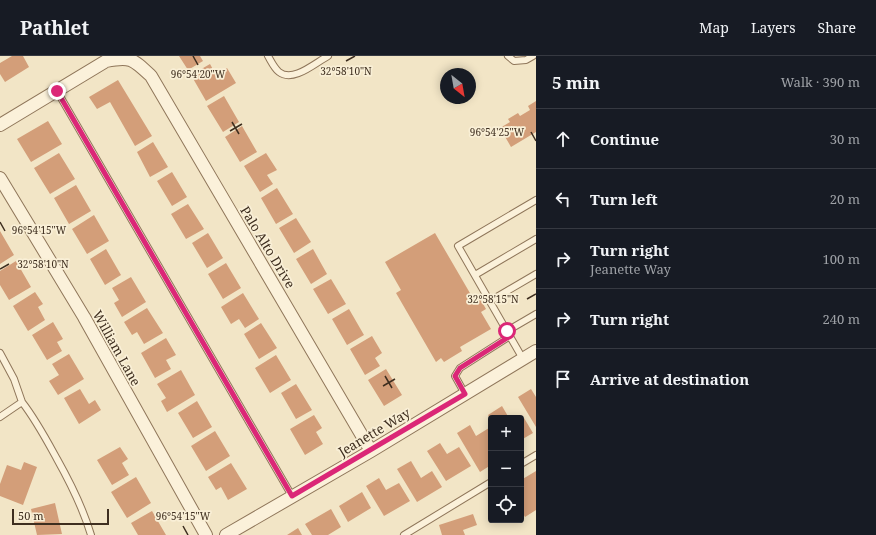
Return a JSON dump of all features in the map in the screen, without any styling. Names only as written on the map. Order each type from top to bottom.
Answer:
[{"type":"street","name":"Palo Alto Drive","points":[[57,91],[106,61],[122,56],[136,62],[151,76],[371,451]]},
{"type":"street","points":[[0,125],[57,91]]},
{"type":"street","name":"William Lane","points":[[0,178],[84,317],[206,535]]},
{"type":"street","name":"Jeanette Way","points":[[226,535],[371,451],[536,351]]},
{"type":"lane","points":[[268,56],[279,72],[289,76],[299,73],[328,56]]},
{"type":"lane","points":[[508,56],[514,61],[526,60],[533,56]]},
{"type":"lane","points":[[57,91],[292,496]]},
{"type":"lane","points":[[523,359],[458,246],[536,200]]},
{"type":"lane","points":[[474,275],[536,239]]},
{"type":"lane","points":[[490,301],[536,274]]},
{"type":"lane","points":[[465,394],[455,376],[460,368],[536,314]]},
{"type":"lane","points":[[0,353],[14,378],[22,402],[35,418],[85,512],[91,535]]},
{"type":"lane","points":[[0,417],[22,402]]},
{"type":"lane","points":[[524,462],[536,455]]},
{"type":"lane","points":[[404,535],[488,484]]},
{"type":"building","points":[[12,56],[23,56],[29,67],[5,82],[0,74],[0,63]]},
{"type":"building","points":[[179,56],[200,56],[203,61],[188,70]]},
{"type":"building","points":[[210,64],[216,75],[227,68],[236,83],[206,101],[191,75]]},
{"type":"building","points":[[118,80],[152,136],[135,146],[110,102],[97,109],[89,97]]},
{"type":"building","points":[[224,96],[239,122],[223,132],[207,106]]},
{"type":"building","points":[[536,101],[536,132],[511,147],[500,128],[510,122],[508,119],[518,113],[520,116],[530,110],[528,106]]},
{"type":"building","points":[[48,121],[62,144],[31,162],[17,139]]},
{"type":"building","points":[[242,126],[257,152],[240,162],[225,137]]},
{"type":"building","points":[[153,142],[168,167],[150,177],[137,152]]},
{"type":"building","points":[[59,153],[75,179],[50,194],[34,168]]},
{"type":"building","points":[[266,153],[277,170],[267,175],[273,184],[260,192],[244,166]]},
{"type":"building","points":[[172,172],[187,197],[172,206],[157,181]]},
{"type":"building","points":[[76,185],[91,211],[69,224],[54,198]]},
{"type":"building","points":[[277,188],[293,214],[276,224],[261,198]]},
{"type":"building","points":[[188,204],[204,229],[186,239],[171,214]]},
{"type":"building","points":[[94,215],[109,241],[87,254],[72,229]]},
{"type":"building","points":[[296,218],[311,242],[294,253],[279,228]]},
{"type":"building","points":[[0,231],[14,255],[0,264]]},
{"type":"building","points":[[208,233],[223,258],[207,268],[192,243]]},
{"type":"building","points":[[435,233],[474,300],[479,297],[486,309],[481,312],[491,329],[460,347],[462,351],[444,362],[441,358],[436,362],[396,293],[401,290],[385,262]]},
{"type":"building","points":[[106,249],[121,275],[105,285],[90,259]]},
{"type":"building","points":[[313,249],[327,274],[311,284],[296,259]]},
{"type":"building","points":[[16,261],[31,287],[9,300],[0,285],[0,271]]},
{"type":"building","points":[[226,263],[241,288],[223,299],[208,274]]},
{"type":"building","points":[[131,277],[146,302],[122,317],[114,303],[119,300],[112,288]]},
{"type":"building","points":[[331,279],[346,304],[328,314],[313,289]]},
{"type":"building","points":[[35,292],[43,304],[38,307],[45,320],[28,331],[13,306]]},
{"type":"building","points":[[243,293],[259,319],[245,328],[239,319],[231,324],[221,307]]},
{"type":"building","points":[[147,308],[163,333],[144,344],[137,332],[132,335],[124,322]]},
{"type":"building","points":[[349,309],[364,335],[347,345],[332,319]]},
{"type":"building","points":[[53,322],[63,339],[57,342],[62,351],[47,360],[32,335]]},
{"type":"building","points":[[261,323],[277,348],[259,359],[244,334]]},
{"type":"building","points":[[372,336],[382,353],[375,358],[380,366],[365,375],[350,349]]},
{"type":"building","points":[[166,338],[176,355],[166,360],[171,369],[155,378],[141,353]]},
{"type":"building","points":[[69,354],[84,379],[58,395],[49,381],[59,375],[52,364]]},
{"type":"building","points":[[276,355],[291,380],[270,393],[255,368]]},
{"type":"building","points":[[386,369],[402,395],[384,406],[368,380]]},
{"type":"building","points":[[181,370],[195,395],[167,412],[161,401],[166,398],[157,384]]},
{"type":"building","points":[[296,384],[312,410],[296,419],[281,393]]},
{"type":"building","points":[[80,389],[89,404],[95,400],[101,410],[79,424],[64,398]]},
{"type":"building","points":[[531,389],[536,397],[536,427],[518,397]]},
{"type":"building","points":[[197,401],[212,427],[193,438],[178,413]]},
{"type":"building","points":[[502,406],[507,415],[488,415]]},
{"type":"building","points":[[314,415],[322,428],[316,432],[323,444],[305,455],[290,429]]},
{"type":"building","points":[[524,418],[533,433],[524,438]]},
{"type":"building","points":[[470,425],[476,436],[488,429],[488,467],[480,472],[457,433]]},
{"type":"building","points":[[215,431],[230,456],[206,471],[191,446]]},
{"type":"building","points":[[440,443],[447,454],[459,447],[471,466],[446,481],[427,451]]},
{"type":"building","points":[[120,447],[128,459],[122,463],[129,475],[112,485],[97,460]]},
{"type":"building","points":[[411,461],[421,478],[432,471],[442,487],[417,502],[397,469]]},
{"type":"building","points":[[24,462],[37,467],[23,505],[0,496],[0,484],[7,465],[21,470]]},
{"type":"building","points":[[231,463],[247,489],[228,500],[221,487],[216,490],[208,477]]},
{"type":"building","points":[[536,471],[536,510],[525,517],[524,515],[524,478]]},
{"type":"building","points":[[136,477],[151,503],[127,518],[111,492]]},
{"type":"building","points":[[379,478],[386,490],[399,483],[410,501],[384,516],[366,486]]},
{"type":"building","points":[[362,492],[371,508],[348,522],[339,506]]},
{"type":"building","points":[[55,503],[62,534],[37,535],[31,509]]},
{"type":"building","points":[[331,509],[341,527],[328,535],[312,535],[305,524]]},
{"type":"building","points":[[152,511],[166,535],[138,535],[131,523]]},
{"type":"building","points":[[473,514],[477,525],[463,530],[465,535],[442,535],[439,525]]},
{"type":"building","points":[[298,528],[302,535],[287,535]]},
{"type":"route","points":[[57,91],[292,496],[371,451],[465,394],[455,376],[460,368],[510,336],[507,331]]}]
